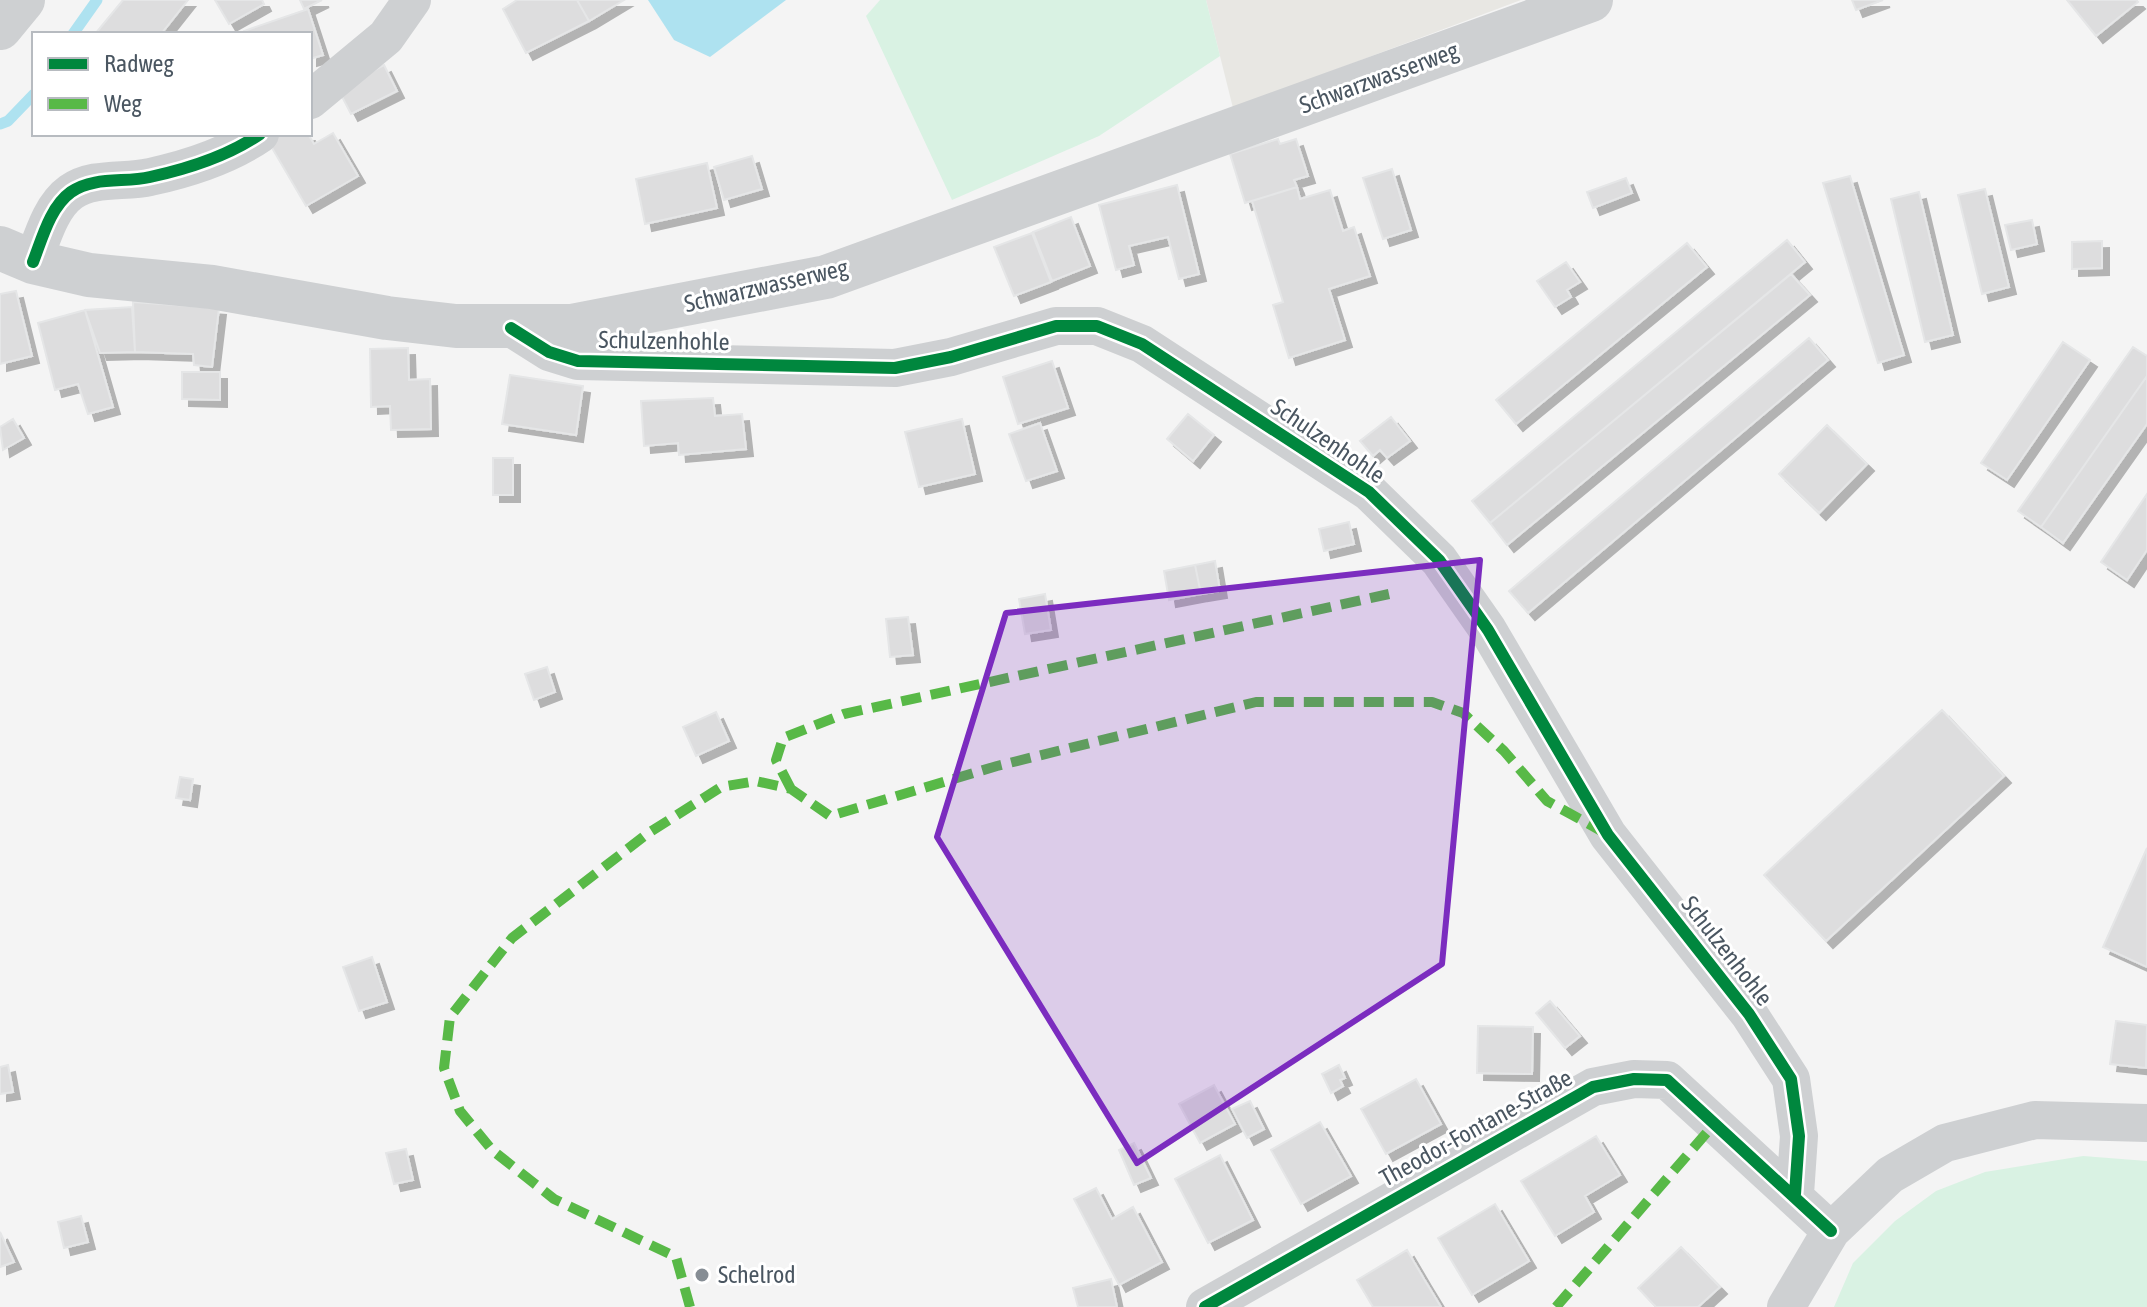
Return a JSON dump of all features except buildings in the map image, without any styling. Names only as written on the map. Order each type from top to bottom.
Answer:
[{"type":"street","points":[[0,28],[23,0]]},
{"type":"street","points":[[312,98],[386,37],[412,0]]},
{"type":"street","name":"Schwarzwasserweg","points":[[16,255],[89,275],[212,287],[387,318],[511,328],[571,326],[826,277],[1591,0]]},
{"type":"street","points":[[16,255],[71,192],[96,182],[147,178],[193,166],[256,136]]},
{"type":"street","name":"Schulzenhohle","points":[[511,328],[549,352],[578,361],[895,368],[951,357],[1056,326],[1097,326],[1142,344],[1369,492],[1439,560],[1488,630],[1608,835],[1749,1014],[1791,1079],[1799,1136],[1795,1194]]},
{"type":"street","name":"Theodor-Fontane-Straße","points":[[1205,1307],[1593,1087],[1634,1079],[1667,1080],[1795,1194],[1831,1231]]},
{"type":"street","points":[[1786,1307],[1831,1231],[1890,1175],[1945,1143],[2035,1120],[2147,1123]]},
{"type":"highlighted area","points":[[1480,560],[1442,964],[1137,1163],[937,837],[1006,613]]},
{"type":"shaded area","points":[[1206,0],[1521,0],[1233,108]]},
{"type":"green space","points":[[880,0],[1206,0],[1220,56],[1099,136],[952,200],[866,16]]},
{"type":"green space","points":[[2083,1156],[2147,1161],[2147,1307],[1834,1307],[1853,1263],[1895,1221],[1936,1191],[1985,1172]]},
{"type":"water","points":[[648,0],[786,0],[710,57],[674,40]]},
{"type":"waterway","points":[[74,32],[97,0]]},
{"type":"waterway","points":[[0,124],[8,121],[32,96]]},
{"type":"marked path","points":[[791,789],[776,760],[783,738],[844,714],[1389,594]]},
{"type":"marked path","points":[[690,1307],[676,1257],[554,1199],[492,1150],[460,1111],[444,1068],[450,1017],[512,938],[647,834],[721,787],[756,781],[791,789],[830,816],[997,766],[1256,702],[1432,702],[1463,713],[1504,751],[1547,801],[1605,833]]},
{"type":"marked path","points":[[1556,1307],[1715,1123]]},
{"type":"cycle path","points":[[33,262],[52,215],[71,192],[90,184],[140,179],[193,166],[235,149],[257,136]]},
{"type":"cycle path","points":[[511,328],[549,352],[578,361],[895,368],[951,357],[1056,326],[1097,326],[1142,344],[1369,492],[1439,560],[1488,630],[1608,835],[1749,1014],[1791,1079],[1799,1136],[1795,1194]]},
{"type":"cycle path","points":[[1205,1307],[1593,1087],[1634,1079],[1667,1080],[1831,1231]]},
{"type":"place","name":"Schelrod","points":[[702,1275]]}]
